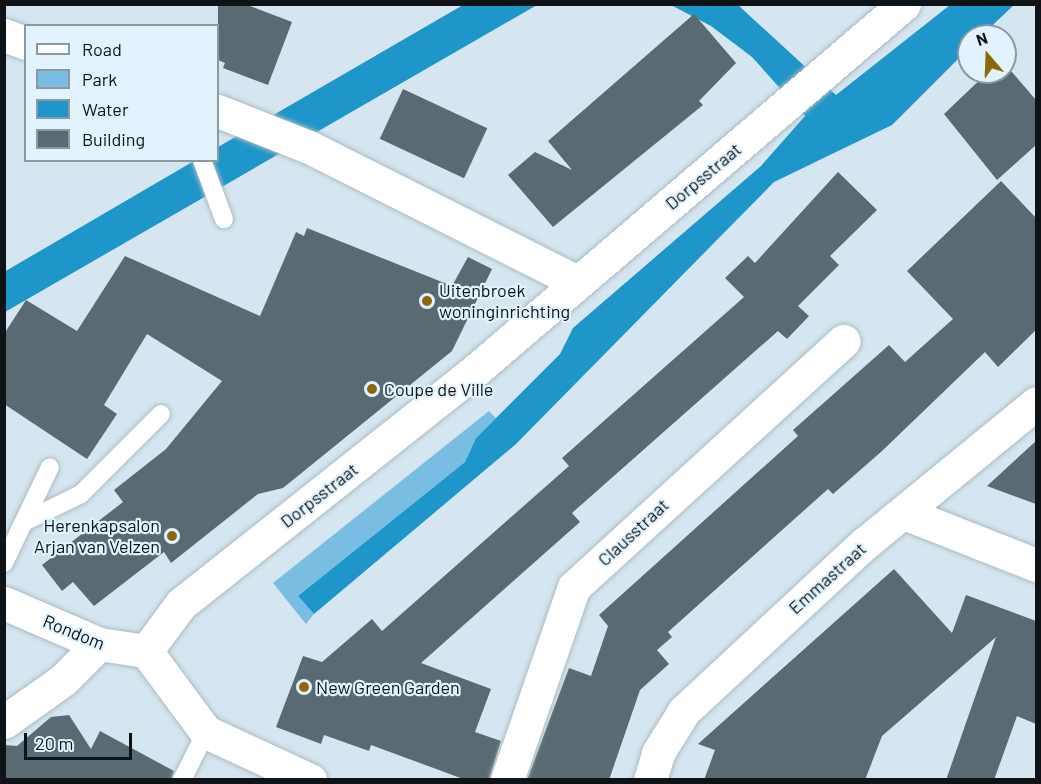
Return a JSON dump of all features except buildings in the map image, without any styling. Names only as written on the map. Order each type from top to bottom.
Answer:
[{"type":"street","name":"Dorpsstraat","points":[[146,651],[181,604],[578,282],[830,71],[904,4]]},
{"type":"street","points":[[4,35],[24,42]]},
{"type":"street","points":[[232,115],[309,147],[578,282]]},
{"type":"street","name":"Clausstraat","points":[[507,780],[574,587],[843,341]]},
{"type":"street","name":"Emmastraat","points":[[650,780],[658,753],[684,711],[904,513],[1036,404]]},
{"type":"street","points":[[904,513],[1036,566]]},
{"type":"street","name":"Rondom","points":[[4,603],[99,644],[146,651]]},
{"type":"street","points":[[4,722],[63,680],[99,644]]},
{"type":"street","points":[[146,651],[206,732],[310,780]]},
{"type":"lane","points":[[203,162],[225,219]]},
{"type":"lane","points":[[26,521],[81,494],[160,414]]},
{"type":"lane","points":[[4,563],[50,467]]},
{"type":"lane","points":[[182,780],[206,732]]},
{"type":"green space","points":[[489,411],[496,418],[476,438],[465,462],[298,596],[314,614],[306,624],[273,583]]},
{"type":"water","points":[[463,5],[537,5],[5,312],[4,272],[192,162],[219,162],[219,146]]},
{"type":"water","points":[[671,5],[738,5],[836,95],[950,5],[1014,5],[994,24],[957,24],[957,60],[892,125],[774,182],[516,444],[314,614],[298,596],[465,462],[476,438],[560,354],[573,328],[761,166],[805,116],[752,57],[711,26]]},
{"type":"place","name":"Uitenbroek woninginrichting","points":[[427,301]]},
{"type":"place","name":"Coupe de Ville","points":[[372,389]]},
{"type":"place","name":"Herenkapsalon Arjan van Velzen","points":[[172,536]]},
{"type":"place","name":"New Green Garden","points":[[304,687]]}]
